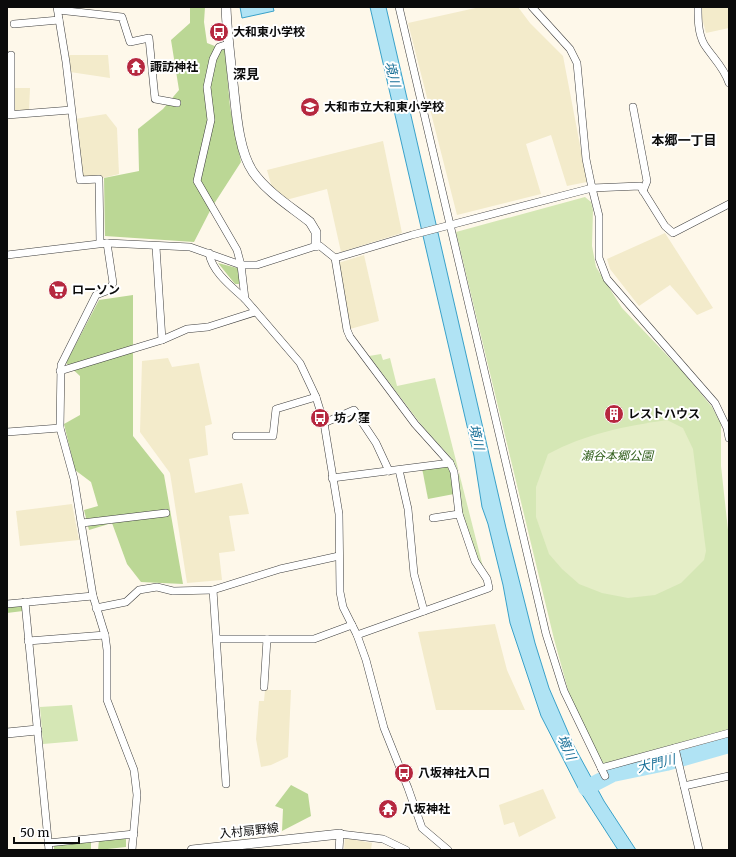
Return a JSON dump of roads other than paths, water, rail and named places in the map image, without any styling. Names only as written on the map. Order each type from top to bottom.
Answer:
[{"type":"street","points":[[226,7],[228,44],[239,135],[249,164],[258,178],[310,222],[316,232],[316,246]]},
{"type":"street","points":[[399,7],[546,634],[564,691],[605,776]]},
{"type":"street","points":[[532,7],[570,49],[577,63],[586,159],[599,216],[599,258],[607,279],[715,402],[724,421],[729,438]]},
{"type":"street","points":[[698,7],[700,31],[704,43],[717,60],[729,83]]},
{"type":"street","points":[[132,850],[137,795],[134,770],[107,700],[107,650],[105,635],[93,596],[74,479],[60,428],[61,365],[96,295],[109,290],[113,283],[103,243],[99,179],[80,180],[58,8],[122,17],[130,42],[149,38],[155,99],[177,103]]},
{"type":"street","points":[[14,24],[59,20]]},
{"type":"street","points":[[228,44],[219,47],[213,59],[207,88],[211,120],[197,181],[237,250],[241,265],[245,299]]},
{"type":"street","points":[[11,55],[9,114],[71,110]]},
{"type":"street","points":[[632,107],[647,181],[643,190]]},
{"type":"street","points":[[335,258],[412,235],[592,188],[640,186],[665,226],[674,233],[729,204]]},
{"type":"street","points":[[7,255],[103,243],[156,247],[190,247],[241,265],[257,265],[316,246],[320,246],[335,258],[347,330],[350,337],[415,424],[450,464],[454,472],[459,514],[475,561],[487,579],[490,588],[357,635]]},
{"type":"street","points":[[156,247],[162,340]]},
{"type":"street","points":[[209,253],[210,262],[226,281],[245,299],[300,363],[316,397],[324,423],[338,514],[340,592],[343,607],[357,635],[366,660],[384,728],[422,828],[448,850]]},
{"type":"street","points":[[60,371],[162,340],[187,329],[208,327],[255,312]]},
{"type":"street","points":[[236,436],[273,436],[276,409],[316,397]]},
{"type":"street","points":[[324,423],[354,410],[376,443],[389,471]]},
{"type":"street","points":[[7,432],[60,428]]},
{"type":"street","points":[[332,478],[450,464]]},
{"type":"street","points":[[399,470],[408,509],[414,574],[424,612]]},
{"type":"street","points":[[82,523],[166,513]]},
{"type":"street","points":[[434,518],[459,514]]},
{"type":"street","points":[[96,608],[126,602],[139,590],[157,587],[173,591],[213,590],[280,569],[340,556]]},
{"type":"street","points":[[213,590],[226,784]]},
{"type":"street","points":[[7,604],[93,596]]},
{"type":"street","points":[[25,602],[49,846],[134,834]]},
{"type":"street","points":[[217,639],[314,639],[352,625]]},
{"type":"street","points":[[28,640],[105,635]]},
{"type":"street","points":[[264,687],[267,639]]},
{"type":"street","points":[[7,733],[37,730]]},
{"type":"street","points":[[601,768],[729,733]]},
{"type":"street","points":[[675,748],[699,850]]},
{"type":"street","points":[[684,786],[729,777]]},
{"type":"street","points":[[339,850],[340,834],[383,840],[406,850]]},
{"type":"street","name":"入村扇野線","points":[[192,850],[340,834]]},
{"type":"water","points":[[240,7],[273,7],[274,11],[242,18]]},
{"type":"water","name":"境川","points":[[370,7],[386,7],[506,528],[535,643],[549,688],[574,746],[604,801],[636,850],[618,850],[578,788],[541,716],[510,623],[503,585],[488,524],[482,507],[474,456]]},
{"type":"waterway","name":"大門川","points":[[586,788],[613,774],[666,763],[729,745]]},
{"type":"place","name":"大和東小学校","points":[[219,32]]},
{"type":"place","name":"諏訪神社","points":[[136,67]]},
{"type":"place","name":"大和市立大和東小学校","points":[[310,107]]},
{"type":"place","name":"ローソン","points":[[58,290]]},
{"type":"place","name":"レストハウス","points":[[614,414]]},
{"type":"place","name":"坊ノ窪","points":[[320,418]]},
{"type":"place","name":"八坂神社入口","points":[[404,773]]},
{"type":"place","name":"八坂神社","points":[[388,809]]},
{"type":"district","name":"深見","points":[[246,74]]},
{"type":"district","name":"本郷一丁目","points":[[684,140]]},
{"type":"park label","name":"瀬谷本郷公園","points":[[617,456]]}]
